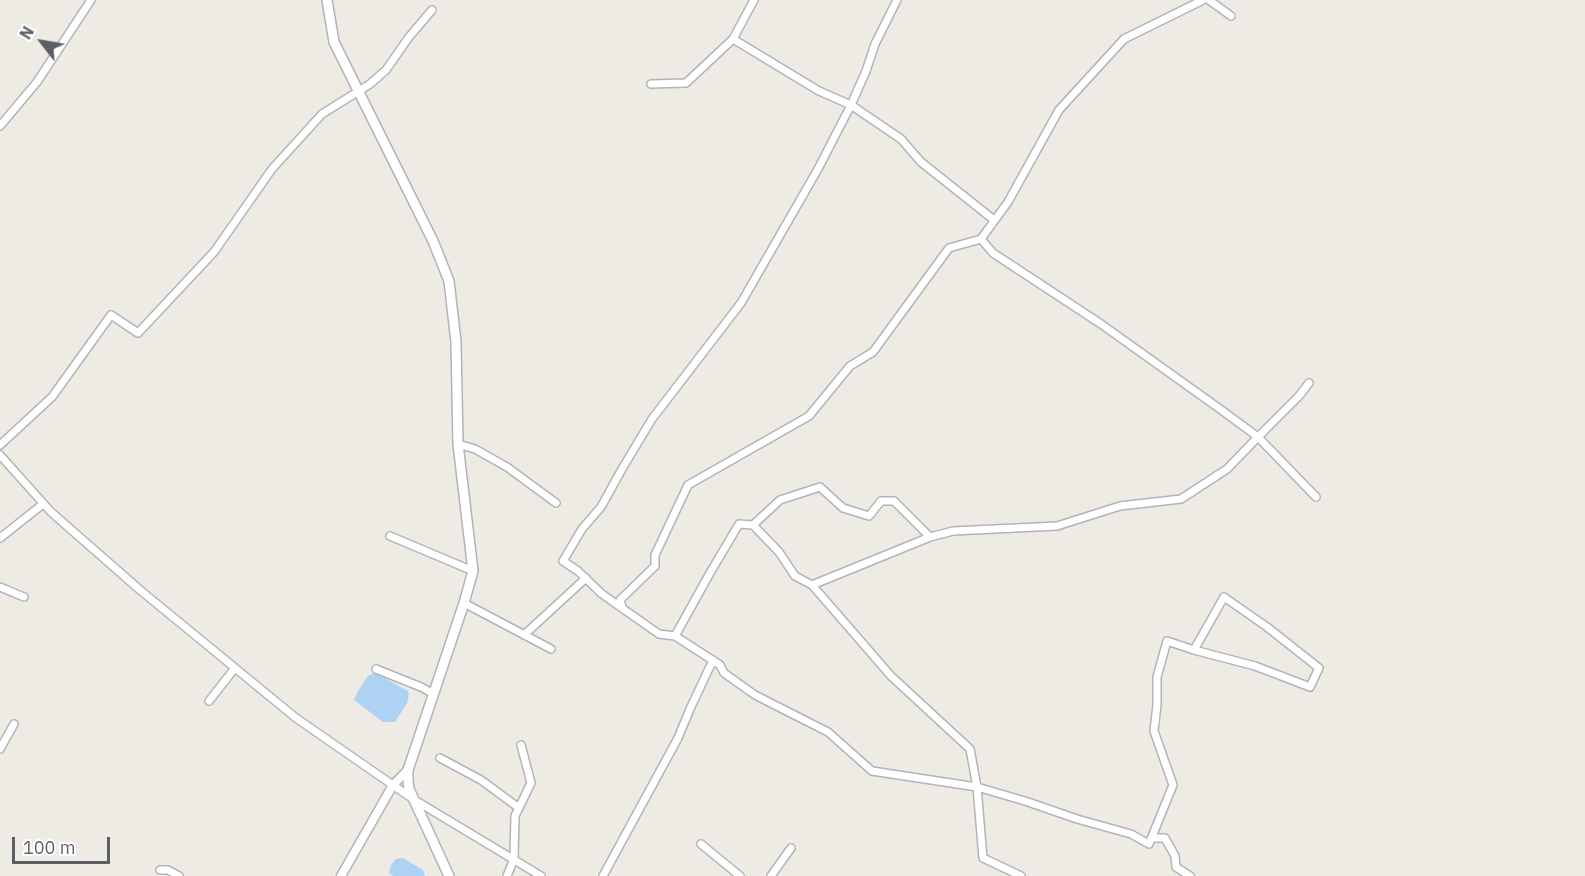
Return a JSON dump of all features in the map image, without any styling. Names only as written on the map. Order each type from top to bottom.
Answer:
[{"type":"main road","points":[[327,0],[334,42],[433,241],[449,281],[456,342],[458,444],[473,571],[408,770],[409,789],[449,876]]},
{"type":"street","points":[[0,126],[37,82],[91,0]]},
{"type":"street","points":[[651,84],[686,82],[733,39],[754,0]]},
{"type":"street","points":[[897,0],[875,44],[851,105],[818,169],[741,303],[652,419],[601,507],[582,529],[563,561],[578,571],[602,594],[659,634],[675,636],[720,665],[724,674],[755,694],[828,732],[872,771],[977,787],[1131,834],[1149,844],[1173,785],[1154,731],[1157,677],[1167,641],[1194,650],[1255,666],[1310,687],[1319,668],[1224,597],[1194,650]]},
{"type":"street","points":[[622,607],[620,600],[655,566],[655,555],[688,484],[809,416],[850,366],[873,352],[949,248],[981,240],[1008,202],[1059,110],[1124,39],[1203,0]]},
{"type":"street","points":[[1209,0],[1231,16]]},
{"type":"street","points":[[0,445],[52,397],[111,315],[138,333],[214,252],[272,169],[322,114],[370,84],[386,70],[432,10]]},
{"type":"street","points":[[733,39],[819,91],[851,105],[901,139],[921,162],[994,220]]},
{"type":"street","points":[[981,240],[993,254],[1101,324],[1258,437],[1316,497]]},
{"type":"street","points":[[812,585],[930,537],[954,531],[1057,526],[1120,506],[1181,499],[1227,469],[1309,383]]},
{"type":"street","points":[[458,444],[475,449],[507,467],[556,503]]},
{"type":"street","points":[[0,455],[43,504],[140,590],[264,694],[393,786],[541,876]]},
{"type":"street","points":[[753,525],[780,500],[820,487],[843,508],[869,516],[880,501],[894,501],[930,537]]},
{"type":"street","points":[[0,538],[43,504]]},
{"type":"street","points":[[675,636],[739,524],[753,525],[779,552],[795,576],[812,585],[891,676],[970,749],[977,787],[983,858],[1021,876]]},
{"type":"street","points":[[390,536],[473,571]]},
{"type":"street","points":[[524,635],[586,578]]},
{"type":"street","points":[[0,587],[24,597]]},
{"type":"street","points":[[464,603],[551,650]]},
{"type":"street","points":[[603,876],[678,738],[713,660]]},
{"type":"street","points":[[209,701],[235,668]]},
{"type":"street","points":[[376,669],[434,694]]},
{"type":"street","points":[[0,749],[14,724]]},
{"type":"street","points":[[507,876],[514,859],[515,816],[531,783],[521,745]]},
{"type":"street","points":[[440,758],[481,780],[519,808]]},
{"type":"street","points":[[340,876],[393,786],[408,770]]},
{"type":"street","points":[[1152,838],[1165,838],[1176,856],[1176,867],[1190,876]]},
{"type":"street","points":[[701,844],[740,876]]},
{"type":"street","points":[[771,876],[791,848]]},
{"type":"street","points":[[160,870],[168,870],[179,876]]},
{"type":"water","points":[[375,673],[408,691],[407,703],[395,722],[383,722],[354,700],[368,676]]},
{"type":"water","points":[[403,858],[423,870],[425,876],[393,876],[389,873],[396,859]]}]
